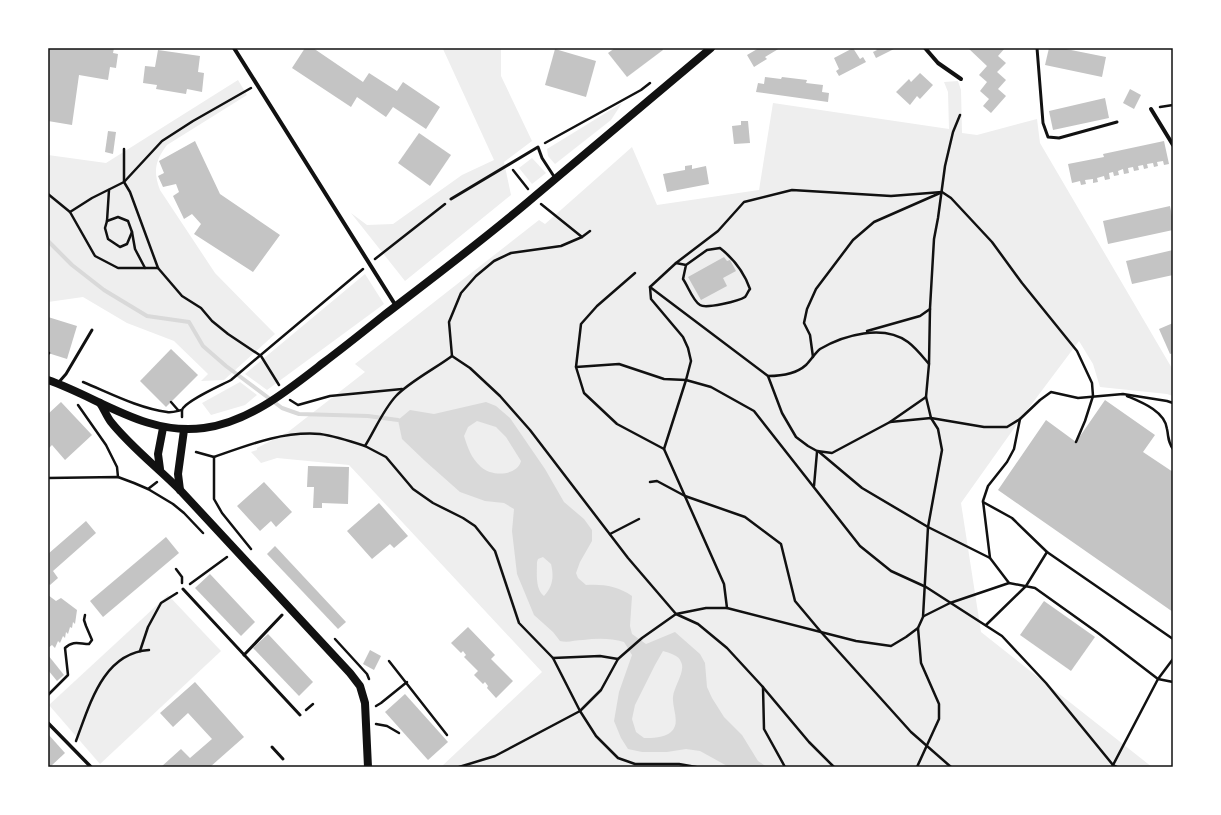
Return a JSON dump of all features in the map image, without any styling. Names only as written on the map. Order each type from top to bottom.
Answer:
[{"type":"main road","points":[[48,380],[138,419],[163,428],[184,430],[205,428],[239,419],[293,386],[396,306],[534,197],[711,48]]},
{"type":"main road","points":[[100,403],[110,421],[145,458],[160,469],[180,490],[350,673],[360,686],[365,703],[368,767]]},
{"type":"main road","points":[[160,469],[158,454],[163,428]]},
{"type":"main road","points":[[180,490],[178,474],[184,430]]},
{"type":"street","points":[[234,48],[396,306]]},
{"type":"street","points":[[924,48],[938,62],[961,79]]},
{"type":"street","points":[[1151,109],[1173,144]]},
{"type":"street","points":[[48,723],[91,767]]},
{"type":"lane","points":[[1037,48],[1043,123],[1048,136],[1059,138],[1117,122]]},
{"type":"lane","points":[[451,199],[538,147],[542,158],[556,178]]},
{"type":"lane","points":[[58,384],[66,374],[92,330]]},
{"type":"lane","points":[[183,589],[300,715]]},
{"type":"lane","points":[[244,655],[282,615]]},
{"type":"lane","points":[[272,747],[283,759]]},
{"type":"path","points":[[538,147],[641,90],[652,81]]},
{"type":"path","points":[[70,212],[92,198],[124,182],[162,141],[193,121],[257,84]]},
{"type":"path","points":[[1151,109],[1173,105]]},
{"type":"path","points":[[459,767],[495,756],[580,711],[601,690],[618,659],[642,638],[676,614],[706,608],[727,608],[856,641],[891,646],[918,628],[923,617],[926,586],[928,527],[942,450],[938,429],[931,418],[926,397],[929,364],[930,308],[934,239],[945,166],[953,132],[960,115]]},
{"type":"path","points":[[124,149],[124,182],[130,192],[158,268],[182,296],[201,308],[212,321],[228,334],[261,356],[279,386]]},
{"type":"path","points":[[109,189],[107,221],[105,228],[108,239],[120,247],[127,244],[132,232]]},
{"type":"path","points":[[650,287],[676,263],[718,231],[744,202],[792,190],[892,196],[942,192],[951,198],[992,242],[1022,283],[1078,351],[1092,383],[1093,396],[1076,442]]},
{"type":"path","points":[[813,357],[810,335],[804,323],[807,309],[816,289],[853,240],[874,222],[942,192]]},
{"type":"path","points":[[48,194],[70,212],[96,256],[118,268],[158,268]]},
{"type":"path","points":[[66,374],[138,404],[168,413],[182,410],[186,405],[231,380],[258,359],[369,264],[451,199]]},
{"type":"path","points":[[107,221],[118,217],[128,221],[132,232],[135,249],[145,268]]},
{"type":"path","points":[[452,356],[449,322],[461,293],[476,276],[494,260],[511,253],[561,246],[582,237],[590,231]]},
{"type":"path","points":[[676,263],[686,265],[707,250],[720,248],[732,257],[745,276],[750,289],[745,297],[738,300],[708,307],[700,306],[694,300],[683,279],[686,265]]},
{"type":"path","points":[[635,273],[597,306],[581,324],[576,367],[584,394],[616,424],[664,448],[724,584],[727,608]]},
{"type":"path","points":[[650,287],[768,376],[782,413],[796,437],[817,451],[862,488],[928,527],[990,558],[1009,583]]},
{"type":"path","points":[[650,287],[651,299],[684,337],[691,361],[664,448]]},
{"type":"path","points":[[768,376],[785,375],[805,366],[819,350],[841,339],[920,316],[930,308]]},
{"type":"path","points":[[864,332],[891,334],[908,341],[929,364]]},
{"type":"path","points":[[365,446],[396,396],[403,389],[452,356]]},
{"type":"path","points":[[452,356],[470,368],[500,396],[530,430],[628,558],[676,614],[698,624],[727,648],[762,686],[809,742],[834,767]]},
{"type":"path","points":[[576,367],[619,364],[664,379],[686,380],[711,387],[754,410],[860,546],[891,571],[926,586],[1002,636],[1042,678],[1113,766],[1117,767]]},
{"type":"path","points":[[287,399],[298,405],[330,396],[403,389]]},
{"type":"path","points":[[890,422],[931,418],[984,427],[1007,427],[1020,419],[1040,400],[1052,392],[1078,398],[1123,394],[1173,402]]},
{"type":"path","points":[[1123,394],[1143,403],[1163,417],[1167,428],[1168,442],[1173,449]]},
{"type":"path","points":[[817,451],[832,453],[890,422],[926,397]]},
{"type":"path","points":[[73,402],[79,406],[106,445],[117,467],[118,477]]},
{"type":"path","points":[[171,402],[178,411]]},
{"type":"path","points":[[182,410],[182,417]]},
{"type":"path","points":[[990,558],[983,501],[988,486],[1007,462],[1014,449],[1020,419]]},
{"type":"path","points":[[196,452],[214,457],[272,437],[321,434],[365,446],[386,457],[412,489],[433,503],[463,518],[475,526],[495,551],[519,622],[553,658],[580,711],[596,736],[618,758],[635,764],[679,764],[696,767]]},
{"type":"path","points":[[814,487],[817,451]]},
{"type":"path","points":[[214,457],[214,499],[222,513],[252,550]]},
{"type":"path","points":[[48,478],[118,477],[134,482],[148,489],[159,481]]},
{"type":"path","points":[[650,482],[657,481],[685,496],[745,517],[781,544],[795,601],[911,732],[951,767]]},
{"type":"path","points":[[983,501],[1012,518],[1047,552],[1173,639]]},
{"type":"path","points":[[610,534],[638,519]]},
{"type":"path","points":[[986,625],[1026,586],[1047,552]]},
{"type":"path","points":[[140,651],[148,627],[161,603],[227,557]]},
{"type":"path","points":[[176,569],[182,577],[183,589]]},
{"type":"path","points":[[923,617],[950,603],[1009,583],[1034,588],[1098,633],[1158,679],[1173,682]]},
{"type":"path","points":[[48,695],[68,676],[65,648],[76,642],[92,643],[84,620],[85,615]]},
{"type":"path","points":[[917,767],[939,719],[939,704],[921,663],[918,628]]},
{"type":"path","points":[[333,637],[367,674],[370,685]]},
{"type":"path","points":[[73,749],[100,682],[111,667],[130,653],[149,650]]},
{"type":"path","points":[[553,658],[600,656],[618,659]]},
{"type":"path","points":[[1113,766],[1158,679],[1173,658]]},
{"type":"path","points":[[389,661],[407,682],[447,735]]},
{"type":"path","points":[[375,706],[407,682]]},
{"type":"path","points":[[762,686],[764,729],[785,767]]},
{"type":"path","points":[[374,699],[375,712]]},
{"type":"path","points":[[376,718],[376,731]]},
{"type":"path","points":[[376,724],[387,726],[399,733]]},
{"type":"shaded area","points":[[438,48],[501,48],[501,76],[532,141],[504,162],[511,195],[405,281],[351,213],[367,225],[393,224],[462,175],[494,160],[443,49]]},
{"type":"shaded area","points":[[238,80],[247,95],[167,145],[156,166],[156,177],[160,190],[215,273],[275,334],[224,380],[201,381],[208,374],[174,341],[127,323],[83,297],[48,302],[48,155],[106,163]]},
{"type":"shaded area","points":[[958,81],[961,90],[962,133],[977,135],[1037,119],[1040,143],[1173,370],[1173,396],[1167,394],[1100,387],[1093,364],[1079,341],[1022,417],[961,503],[981,632],[1152,767],[441,767],[542,672],[349,465],[277,458],[261,463],[251,452],[288,432],[365,372],[355,364],[539,220],[545,224],[632,147],[657,205],[759,190],[773,103],[949,129],[948,92],[944,82]]},
{"type":"shaded area","points":[[622,103],[611,120],[555,164],[548,156],[547,149]]},
{"type":"shaded area","points":[[532,158],[546,173],[532,184],[519,168]]},
{"type":"shaded area","points":[[365,274],[384,304],[267,390],[245,374]]},
{"type":"shaded area","points":[[240,382],[257,395],[245,405],[211,415],[202,403]]},
{"type":"shaded area","points":[[486,402],[496,406],[510,418],[545,469],[564,502],[584,519],[592,530],[592,541],[580,562],[576,573],[578,578],[586,585],[610,586],[632,596],[630,626],[632,634],[646,644],[675,632],[700,654],[705,663],[707,687],[712,698],[724,717],[742,735],[758,761],[767,767],[729,767],[700,751],[686,749],[667,752],[642,752],[628,749],[621,738],[614,721],[619,692],[632,655],[624,642],[609,639],[569,642],[560,641],[553,632],[534,615],[517,574],[512,531],[514,509],[504,503],[485,501],[460,492],[402,439],[398,420],[410,410],[434,414]],"holes":[[[477,421],[496,427],[506,437],[521,461],[515,470],[504,473],[491,472],[481,467],[475,460],[468,449],[464,436],[468,427]],[[543,557],[551,564],[552,569],[551,585],[544,596],[539,589],[537,580],[538,559]],[[663,651],[676,656],[681,662],[682,670],[673,697],[676,720],[674,728],[668,734],[658,737],[644,738],[636,732],[632,719],[635,705]]]},
{"type":"shaded area","points":[[168,595],[221,651],[100,764],[49,705]]},
{"type":"building","points":[[48,48],[114,48],[113,53],[118,54],[116,68],[110,67],[108,80],[79,75],[72,125],[48,121]]},
{"type":"building","points":[[305,48],[313,48],[363,82],[369,73],[397,91],[403,82],[440,107],[426,129],[393,107],[386,117],[357,97],[351,107],[292,68]]},
{"type":"building","points":[[615,48],[662,48],[663,50],[627,77],[608,53]]},
{"type":"building","points":[[759,48],[780,48],[765,57],[767,59],[754,67],[747,55]]},
{"type":"building","points":[[853,48],[860,59],[863,57],[866,62],[839,76],[836,71],[839,69],[834,58]]},
{"type":"building","points":[[875,48],[896,48],[876,58],[873,52],[877,50]]},
{"type":"building","points":[[968,48],[1005,48],[998,56],[1006,63],[997,72],[1006,80],[998,89],[1006,96],[991,113],[983,106],[989,99],[980,91],[987,82],[979,75],[987,66]]},
{"type":"building","points":[[1049,48],[1061,48],[1106,57],[1102,77],[1045,65]]},
{"type":"building","points":[[555,49],[596,61],[586,97],[545,85]]},
{"type":"building","points":[[158,50],[200,56],[198,72],[204,73],[202,92],[187,89],[186,94],[156,89],[157,85],[143,83],[145,66],[155,67]]},
{"type":"building","points":[[920,73],[933,85],[920,99],[917,96],[910,105],[896,92],[909,79],[911,82]]},
{"type":"building","points":[[765,77],[781,79],[782,77],[807,80],[806,83],[823,85],[822,92],[829,93],[828,102],[756,92],[758,83],[764,84]]},
{"type":"building","points":[[1130,89],[1141,95],[1134,109],[1123,103]]},
{"type":"building","points":[[1105,98],[1109,118],[1053,130],[1049,111]]},
{"type":"building","points":[[741,121],[748,121],[750,143],[734,144],[732,126],[741,125]]},
{"type":"building","points":[[108,131],[116,132],[113,154],[105,152]]},
{"type":"building","points":[[419,133],[451,155],[430,186],[398,163]]},
{"type":"building","points":[[195,141],[220,194],[280,235],[253,272],[194,234],[201,224],[192,214],[184,219],[173,196],[179,192],[176,184],[163,187],[158,176],[164,173],[159,161]]},
{"type":"building","points":[[1164,141],[1169,164],[1164,165],[1163,161],[1157,162],[1158,166],[1154,167],[1153,163],[1147,164],[1148,168],[1144,169],[1143,165],[1138,166],[1139,170],[1134,171],[1133,167],[1128,168],[1129,173],[1124,174],[1123,169],[1118,171],[1119,175],[1114,176],[1113,172],[1109,173],[1110,179],[1105,180],[1104,176],[1097,178],[1098,182],[1093,183],[1093,179],[1085,180],[1086,184],[1081,185],[1080,181],[1072,183],[1068,164],[1104,157],[1103,154]]},
{"type":"building","points":[[692,165],[692,169],[706,166],[709,184],[667,192],[663,174],[685,170],[685,166]]},
{"type":"building","points":[[1170,206],[1173,230],[1108,244],[1103,221]]},
{"type":"building","points":[[1173,250],[1173,275],[1132,284],[1126,261]]},
{"type":"building","points":[[724,257],[727,261],[730,260],[736,271],[723,278],[727,286],[701,300],[688,277]]},
{"type":"building","points":[[48,317],[77,326],[67,359],[48,353]]},
{"type":"building","points":[[1173,323],[1173,353],[1170,354],[1159,329]]},
{"type":"building","points":[[171,349],[198,375],[166,407],[140,381]]},
{"type":"building","points":[[1105,400],[1155,435],[1143,452],[1173,472],[1173,612],[998,490],[1046,420],[1076,442]]},
{"type":"building","points":[[61,402],[92,435],[65,460],[52,445],[48,449],[48,414]]},
{"type":"building","points":[[308,466],[349,467],[348,504],[322,503],[322,508],[313,508],[314,487],[307,487]]},
{"type":"building","points":[[264,482],[292,512],[276,527],[271,521],[260,531],[237,506]]},
{"type":"building","points":[[379,503],[408,536],[394,548],[390,544],[372,559],[347,531]]},
{"type":"building","points":[[86,521],[96,533],[53,571],[58,578],[50,585],[48,583],[48,554]]},
{"type":"building","points":[[166,537],[179,553],[103,617],[90,601]]},
{"type":"building","points":[[275,546],[346,622],[338,629],[267,554]]},
{"type":"building","points":[[210,574],[255,622],[241,636],[195,588]]},
{"type":"building","points":[[48,595],[56,601],[61,598],[77,610],[75,624],[73,622],[72,628],[70,627],[68,634],[66,632],[65,638],[63,636],[60,643],[58,641],[55,648],[52,645],[48,648]]},
{"type":"building","points":[[1044,601],[1095,637],[1071,671],[1020,635]]},
{"type":"building","points":[[468,627],[495,655],[491,659],[513,681],[496,698],[487,688],[488,686],[485,682],[483,684],[474,675],[478,671],[464,657],[466,655],[463,651],[461,653],[451,643]]},
{"type":"building","points":[[268,634],[313,682],[299,696],[253,648]]},
{"type":"building","points":[[370,650],[381,656],[374,670],[363,664]]},
{"type":"building","points":[[48,655],[64,675],[57,681],[48,670]]},
{"type":"building","points":[[195,682],[244,737],[210,767],[161,767],[181,749],[190,758],[212,739],[188,713],[173,727],[160,713]]},
{"type":"building","points":[[405,694],[448,742],[428,760],[385,712]]},
{"type":"building","points":[[48,734],[65,753],[50,767],[48,767]]},
{"type":"waterway","points":[[48,241],[72,265],[104,290],[147,316],[189,322],[203,346],[226,366],[282,408],[299,414],[368,416],[398,420]]}]
